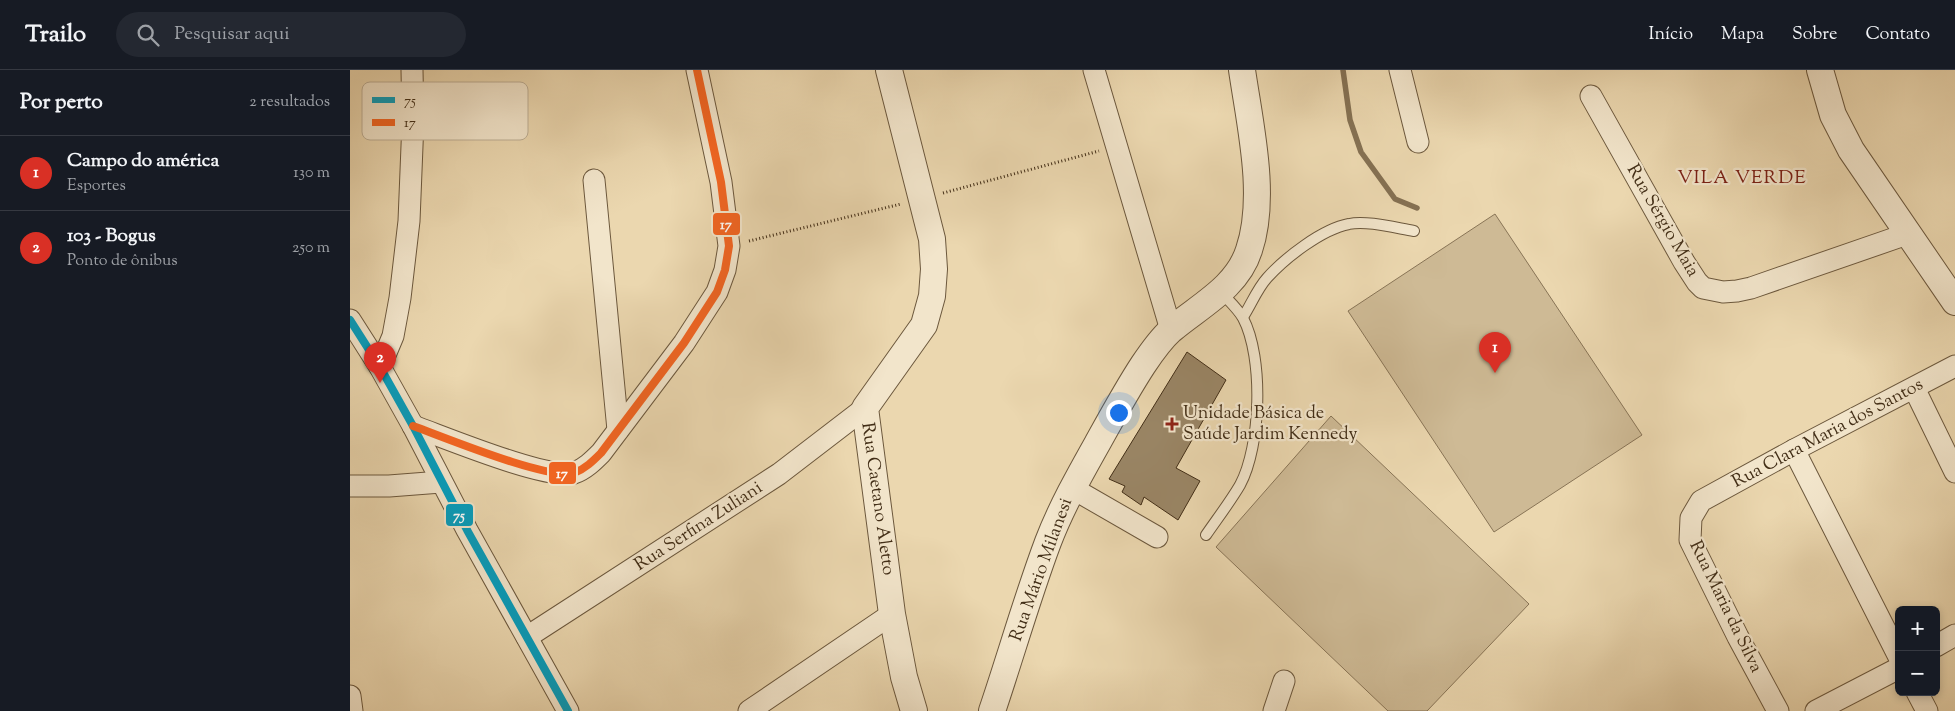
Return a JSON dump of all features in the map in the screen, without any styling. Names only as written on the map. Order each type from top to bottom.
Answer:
[{"type":"street","points":[[413,426],[503,458],[557,474],[573,473],[587,467],[601,453],[684,343],[717,292],[725,270],[729,246],[721,182],[696,70]]},
{"type":"street","name":"Rua Caetano Aletto","points":[[889,70],[932,239],[934,269],[932,296],[924,325],[865,408],[892,614],[904,677],[914,711]]},
{"type":"street","points":[[1094,70],[1171,330]]},
{"type":"street","name":"Rua Mário Milanesi","points":[[992,711],[1048,541],[1072,488],[1143,364],[1157,345],[1171,330],[1220,292],[1236,274],[1249,253],[1256,229],[1258,205],[1242,70]]},
{"type":"street","points":[[1400,70],[1418,142]]},
{"type":"street","points":[[1820,70],[1833,115],[1851,150],[1955,302]]},
{"type":"street","name":"Rua Sérgio Maia","points":[[1591,96],[1684,262],[1697,282],[1704,288],[1723,292],[1750,288],[1907,234]]},
{"type":"street","points":[[380,367],[393,336],[400,298],[409,222],[412,140]]},
{"type":"street","points":[[594,180],[618,430]]},
{"type":"street","points":[[350,320],[380,367],[413,426],[441,482],[568,711]]},
{"type":"street","name":"Rua Clara Maria dos Santos","points":[[1701,502],[1794,450],[1955,366]]},
{"type":"street","points":[[1914,388],[1955,472]]},
{"type":"street","name":"Rua Serfina Zuliani","points":[[527,637],[778,474],[865,408]]},
{"type":"street","points":[[1794,450],[1896,651]]},
{"type":"street","points":[[350,486],[389,486],[441,482]]},
{"type":"street","points":[[1072,488],[1157,537]]},
{"type":"street","name":"Rua Maria da Silva","points":[[1701,502],[1690,518],[1690,540],[1778,711]]},
{"type":"street","points":[[749,711],[892,614]]},
{"type":"street","points":[[1940,644],[1955,635]]},
{"type":"street","points":[[1816,711],[1895,670]]},
{"type":"street","points":[[1274,711],[1284,681]]},
{"type":"street","points":[[350,696],[352,711]]},
{"type":"street","points":[[1919,696],[1927,711]]},
{"type":"lane","points":[[1243,317],[1267,279],[1292,256],[1326,232],[1350,224],[1379,225],[1414,231]]},
{"type":"lane","points":[[1206,535],[1240,484],[1252,451],[1258,402],[1255,354],[1243,317],[1220,292]]},
{"type":"shaded area","points":[[1495,214],[1642,435],[1494,532],[1348,311]]},
{"type":"shaded area","points":[[1331,416],[1529,604],[1427,711],[1388,711],[1216,547]]},
{"type":"building","name":"Unidade Básica de Saúde Jardim Kennedy","points":[[1187,352],[1226,380],[1176,468],[1200,481],[1178,520],[1144,497],[1141,505],[1122,492],[1125,486],[1109,479]]},
{"type":"waterway","points":[[1343,70],[1350,120],[1361,152],[1395,199],[1417,208]]},
{"type":"transit line","name":"17","points":[[413,426],[519,464],[561,473],[574,473],[589,464],[601,453],[684,343],[717,292],[725,270],[729,246],[721,182],[697,70]]},
{"type":"transit line","name":"75","points":[[350,320],[380,367],[413,426],[467,530],[568,711]]},
{"type":"place","name":"Campo do américa","points":[[1495,373]]},
{"type":"place","name":"103 - Bogus","points":[[380,383]]},
{"type":"place","name":"Unidade Básica de Saúde Jardim Kennedy","points":[[1172,424]]},
{"type":"district","name":"VILA VERDE","points":[[1742,178]]}]
